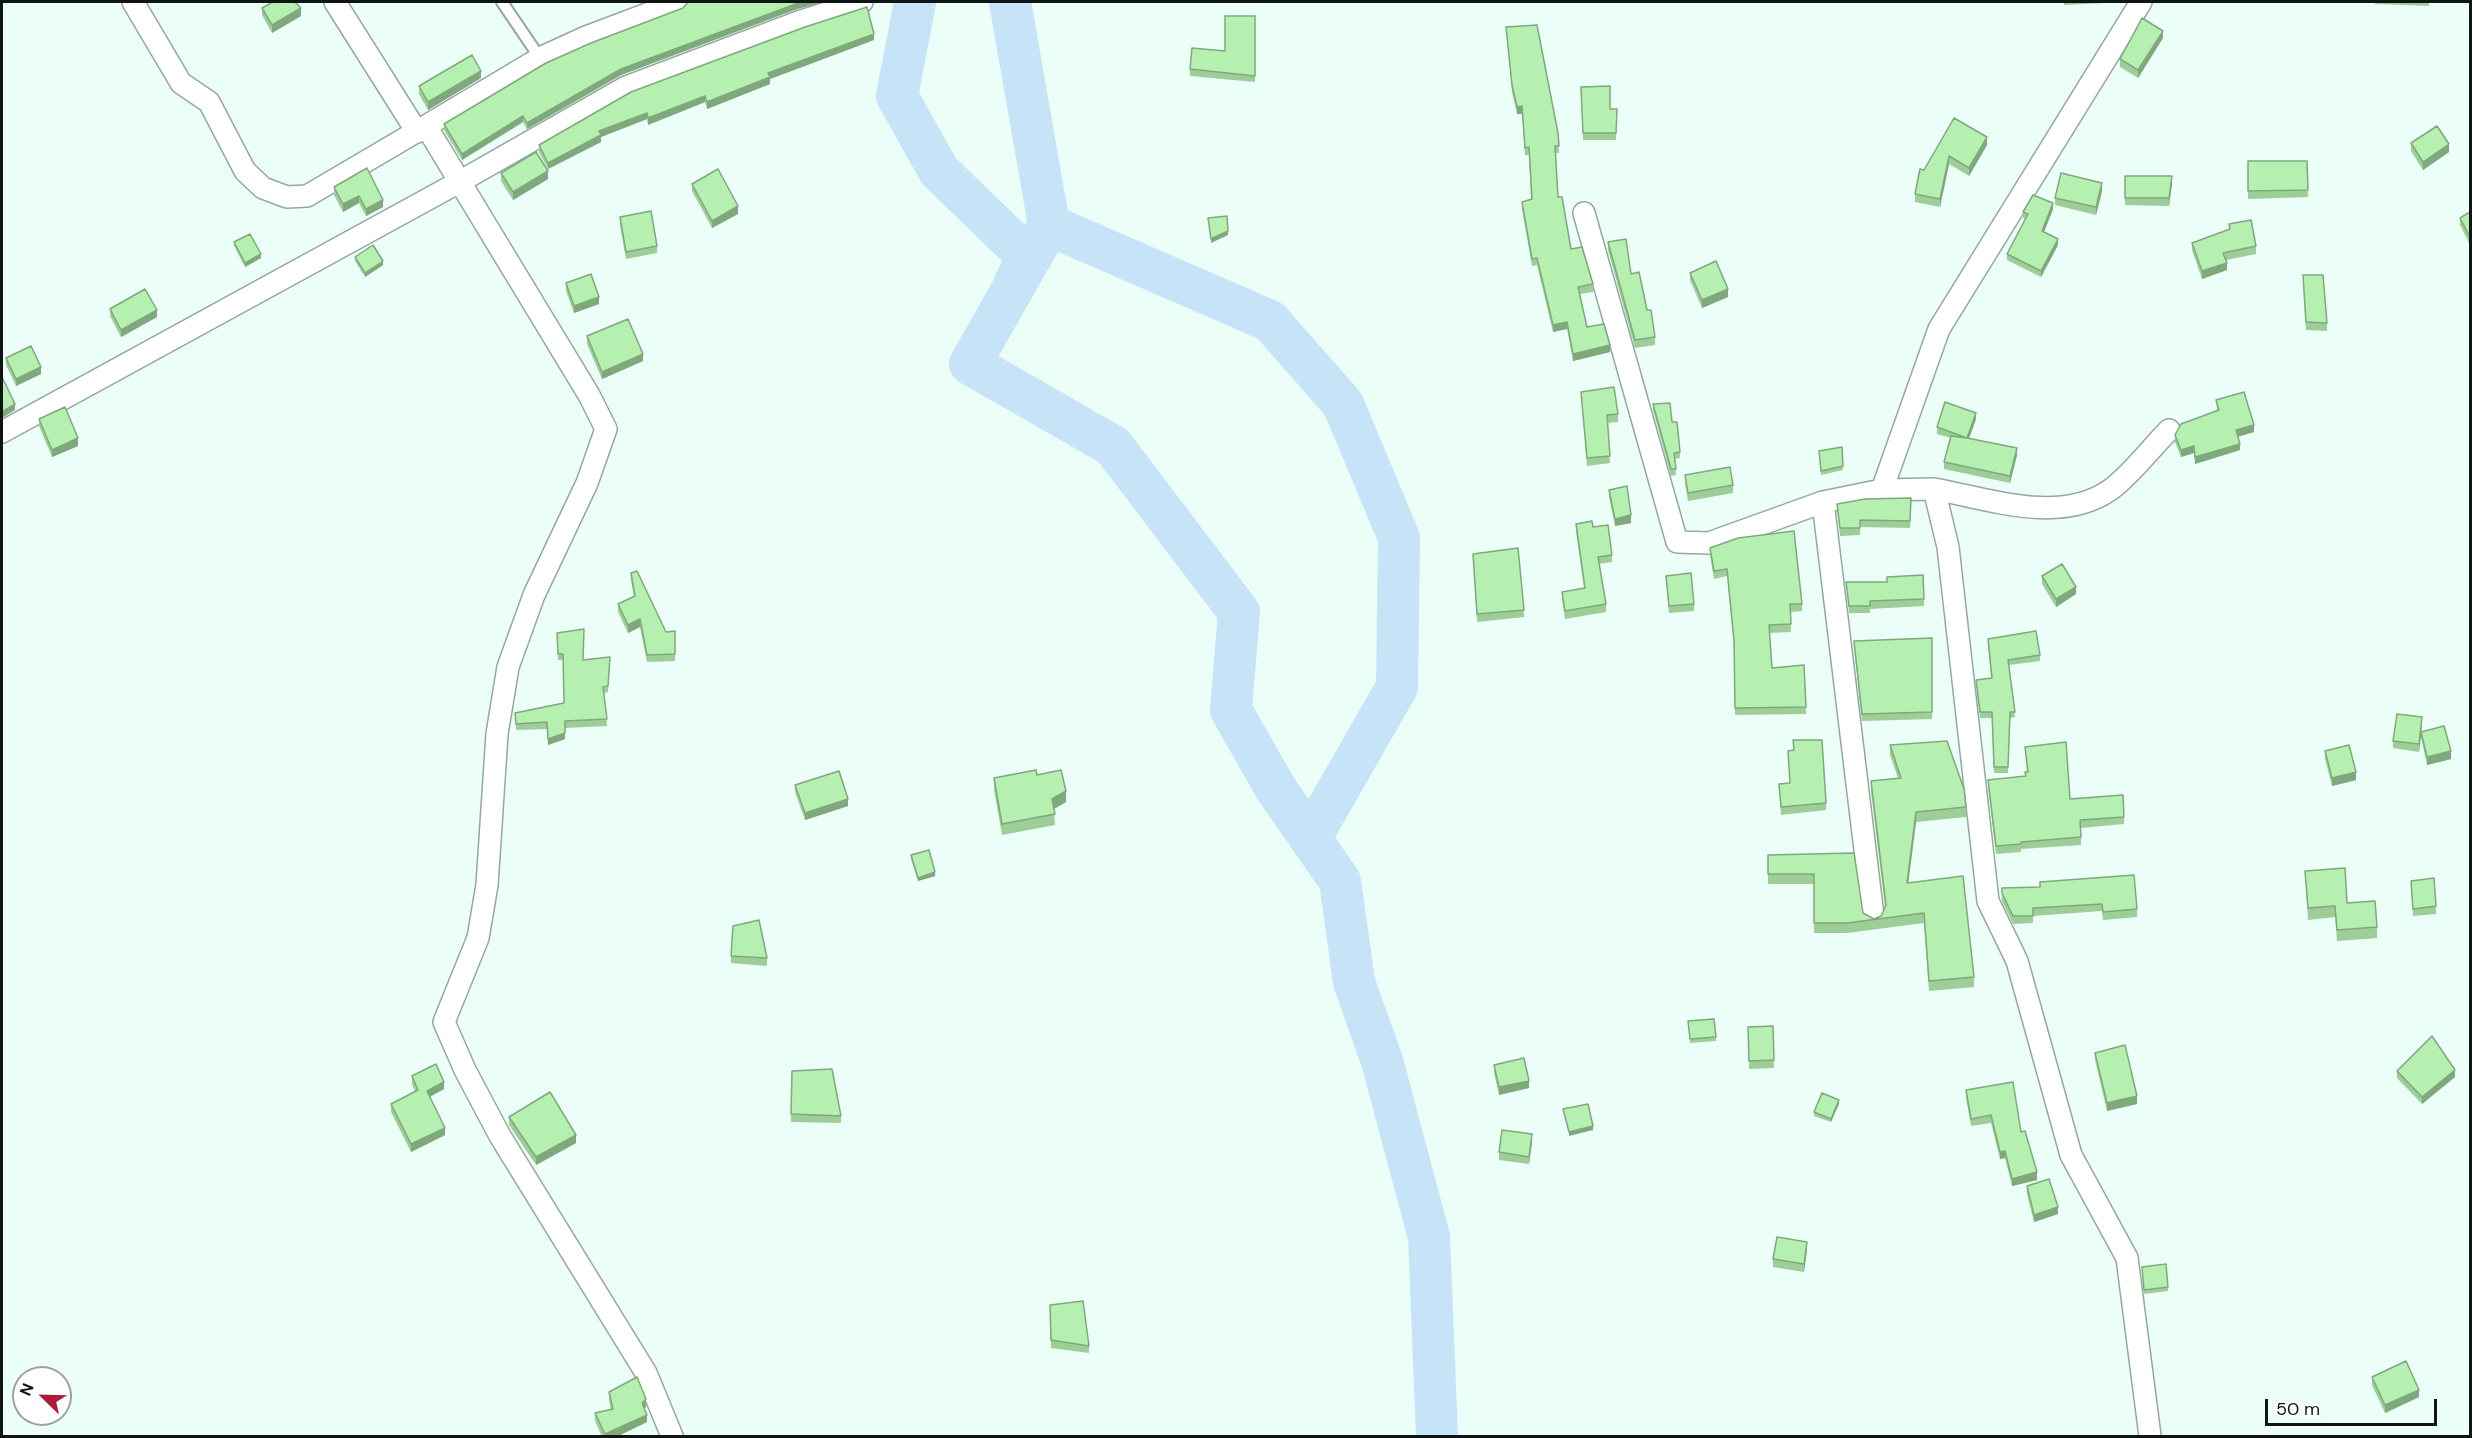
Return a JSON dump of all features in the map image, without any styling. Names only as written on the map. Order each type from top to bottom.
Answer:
[{"type":"street","points":[[133,2],[181,83],[209,102],[245,171],[263,188],[287,197],[307,196],[540,58],[586,37],[679,2]]},
{"type":"street","points":[[335,2],[422,129],[461,181],[589,395],[606,429],[586,483],[534,595],[508,667],[497,734],[487,885],[478,938],[444,1022],[465,1070],[500,1136],[646,1373],[672,1437]]},
{"type":"street","points":[[2,432],[461,181],[626,87],[801,21],[862,2]]},
{"type":"street","points":[[1882,490],[1939,329],[2141,2]]},
{"type":"street","points":[[1584,213],[1677,542],[1708,543],[1823,502],[1882,490],[1934,489],[2031,506],[2070,508],[2110,490],[2169,430]]},
{"type":"street","points":[[1934,489],[1948,548],[1988,901],[2017,961],[2071,1155],[2127,1258],[2150,1437]]},
{"type":"street","points":[[1823,502],[1873,916]]},
{"type":"lane","points":[[502,2],[540,58]]},
{"type":"building","points":[[273,2],[295,2],[301,8],[272,25],[262,8]]},
{"type":"building","points":[[688,2],[801,2],[621,69],[527,123],[523,116],[462,154],[444,124],[546,63],[683,8]]},
{"type":"building","points":[[867,7],[874,34],[768,73],[770,77],[707,102],[705,96],[648,118],[647,113],[599,131],[601,135],[548,163],[539,145],[631,92],[805,27]]},
{"type":"building","points":[[1225,16],[1255,16],[1255,76],[1190,69],[1192,48],[1225,51]]},
{"type":"building","points":[[2142,18],[2163,31],[2138,70],[2120,59]]},
{"type":"building","points":[[1537,25],[1558,133],[1559,146],[1555,146],[1558,197],[1562,197],[1571,249],[1582,247],[1593,284],[1578,287],[1587,327],[1604,324],[1610,345],[1573,354],[1567,322],[1553,325],[1537,258],[1532,259],[1522,202],[1532,199],[1529,147],[1525,148],[1522,106],[1517,107],[1512,85],[1506,27]]},
{"type":"building","points":[[472,55],[481,71],[428,102],[419,86]]},
{"type":"building","points":[[1610,86],[1610,109],[1617,109],[1616,133],[1583,133],[1581,87]]},
{"type":"building","points":[[1954,118],[1987,137],[1969,168],[1949,156],[1940,199],[1915,194],[1920,169],[1924,170]]},
{"type":"building","points":[[2437,126],[2449,144],[2423,162],[2411,143]]},
{"type":"building","points":[[536,152],[548,171],[513,192],[501,173]]},
{"type":"building","points":[[2248,161],[2307,161],[2308,190],[2248,191]]},
{"type":"building","points":[[367,168],[383,200],[366,209],[359,196],[343,204],[334,187]]},
{"type":"building","points":[[718,169],[738,206],[712,221],[692,184]]},
{"type":"building","points":[[2061,173],[2102,183],[2096,207],[2055,198]]},
{"type":"building","points":[[2125,176],[2172,176],[2169,198],[2125,198]]},
{"type":"building","points":[[2033,195],[2053,203],[2042,231],[2058,239],[2041,271],[2007,254],[2028,214],[2023,212]]},
{"type":"building","points":[[651,211],[657,246],[626,252],[620,217]]},
{"type":"building","points":[[2470,212],[2470,237],[2460,218]]},
{"type":"building","points":[[1227,216],[1228,231],[1211,239],[1208,218]]},
{"type":"building","points":[[2251,220],[2256,246],[2223,253],[2227,263],[2202,271],[2192,243],[2230,229],[2229,224]]},
{"type":"building","points":[[250,234],[261,254],[245,263],[234,242]]},
{"type":"building","points":[[1626,239],[1631,274],[1639,272],[1647,310],[1651,310],[1655,337],[1635,340],[1608,242]]},
{"type":"building","points":[[373,245],[383,261],[365,273],[355,257]]},
{"type":"building","points":[[1716,261],[1728,289],[1702,300],[1690,273]]},
{"type":"building","points":[[591,274],[599,297],[574,306],[566,283]]},
{"type":"building","points":[[2303,275],[2323,275],[2327,323],[2306,322]]},
{"type":"building","points":[[145,289],[157,310],[121,330],[110,309]]},
{"type":"building","points":[[628,319],[643,354],[602,372],[587,336]]},
{"type":"building","points":[[31,346],[41,367],[16,379],[6,358]]},
{"type":"building","points":[[2,377],[15,404],[2,412]]},
{"type":"building","points":[[1614,387],[1618,414],[1607,415],[1610,456],[1587,458],[1581,392]]},
{"type":"building","points":[[2244,392],[2254,425],[2236,430],[2240,444],[2195,457],[2194,446],[2181,450],[2175,435],[2181,424],[2219,410],[2216,400]]},
{"type":"building","points":[[1945,402],[1976,413],[1967,438],[1937,427]]},
{"type":"building","points":[[1670,403],[1672,422],[1677,422],[1680,452],[1674,453],[1676,469],[1671,469],[1653,404]]},
{"type":"building","points":[[65,407],[78,438],[52,450],[39,419]]},
{"type":"building","points":[[1951,436],[2017,448],[2010,476],[1944,462]]},
{"type":"building","points":[[1842,447],[1843,466],[1821,471],[1819,451]]},
{"type":"building","points":[[1730,467],[1733,485],[1688,493],[1685,475]]},
{"type":"building","points":[[1627,486],[1631,515],[1615,519],[1609,490]]},
{"type":"building","points":[[1911,498],[1910,521],[1860,520],[1860,528],[1840,528],[1837,504],[1865,499]]},
{"type":"building","points":[[1592,521],[1593,527],[1608,525],[1612,555],[1598,557],[1606,604],[1565,611],[1562,592],[1585,588],[1576,524]]},
{"type":"building","points":[[1794,531],[1802,604],[1790,604],[1791,624],[1769,625],[1772,668],[1804,665],[1806,707],[1735,708],[1734,640],[1727,569],[1714,571],[1710,548],[1738,538]]},
{"type":"building","points":[[1518,548],[1524,610],[1477,614],[1473,554]]},
{"type":"building","points":[[2062,564],[2076,587],[2056,599],[2042,576]]},
{"type":"building","points":[[637,571],[666,632],[675,631],[675,654],[647,655],[640,619],[628,625],[618,604],[635,596],[631,573]]},
{"type":"building","points":[[1691,573],[1694,604],[1669,606],[1666,576]]},
{"type":"building","points":[[1923,575],[1924,599],[1870,601],[1870,606],[1849,606],[1846,582],[1887,582],[1887,577]]},
{"type":"building","points":[[584,629],[583,660],[610,657],[608,686],[603,687],[607,719],[565,721],[565,733],[548,739],[547,722],[516,724],[515,713],[564,703],[563,654],[558,654],[557,633]]},
{"type":"building","points":[[2036,631],[2040,655],[2008,660],[2015,712],[2010,712],[2008,767],[1994,767],[1992,712],[1980,712],[1976,680],[1992,678],[1988,639]]},
{"type":"building","points":[[1932,638],[1932,712],[1862,714],[1854,641]]},
{"type":"building","points":[[2397,714],[2422,717],[2419,744],[2393,741]]},
{"type":"building","points":[[2444,726],[2451,751],[2427,757],[2421,732]]},
{"type":"building","points":[[1793,740],[1822,740],[1826,803],[1781,807],[1779,784],[1790,783],[1788,751],[1794,750]]},
{"type":"building","points":[[1947,741],[1964,789],[1966,807],[1916,812],[1907,883],[1963,876],[1974,977],[1929,981],[1924,913],[1847,923],[1814,923],[1814,874],[1768,874],[1768,855],[1854,853],[1863,913],[1874,919],[1881,916],[1886,905],[1871,781],[1901,778],[1890,745]]},
{"type":"building","points":[[2066,742],[2070,799],[2123,795],[2124,817],[2080,820],[2081,837],[1996,846],[1988,780],[2026,776],[2025,772],[2028,772],[2025,747]]},
{"type":"building","points":[[2349,745],[2356,772],[2332,778],[2325,751]]},
{"type":"building","points":[[1036,770],[1037,775],[1061,770],[1066,791],[1052,799],[1055,814],[1002,824],[994,778]]},
{"type":"building","points":[[839,771],[848,799],[805,813],[795,785]]},
{"type":"building","points":[[929,850],[935,872],[918,878],[911,855]]},
{"type":"building","points":[[2345,868],[2347,903],[2375,901],[2377,927],[2337,930],[2335,906],[2308,908],[2305,871]]},
{"type":"building","points":[[2134,875],[2137,909],[2103,912],[2102,904],[2033,908],[2033,916],[2013,916],[2002,893],[2002,888],[2040,887],[2040,882]]},
{"type":"building","points":[[2434,878],[2436,906],[2413,909],[2411,881]]},
{"type":"building","points":[[759,920],[767,958],[731,956],[733,926]]},
{"type":"building","points":[[1714,1019],[1716,1037],[1690,1039],[1688,1021]]},
{"type":"building","points":[[1773,1026],[1774,1060],[1749,1061],[1748,1027]]},
{"type":"building","points":[[2432,1036],[2455,1070],[2422,1097],[2397,1071]]},
{"type":"building","points":[[2125,1045],[2137,1096],[2107,1103],[2095,1053]]},
{"type":"building","points":[[1524,1058],[1529,1081],[1499,1087],[1494,1065]]},
{"type":"building","points":[[436,1064],[444,1082],[427,1091],[445,1128],[411,1144],[391,1104],[418,1090],[412,1076]]},
{"type":"building","points":[[832,1069],[841,1116],[791,1114],[792,1071]]},
{"type":"building","points":[[2013,1082],[2021,1132],[2025,1131],[2037,1172],[2012,1179],[2005,1151],[2000,1152],[1991,1115],[1971,1119],[1966,1090]]},
{"type":"building","points":[[550,1092],[576,1135],[536,1157],[509,1117]]},
{"type":"building","points":[[1822,1093],[1839,1100],[1831,1119],[1814,1112]]},
{"type":"building","points":[[1588,1104],[1593,1126],[1569,1132],[1563,1109]]},
{"type":"building","points":[[1502,1130],[1532,1134],[1529,1157],[1499,1152]]},
{"type":"building","points":[[2049,1179],[2058,1207],[2034,1215],[2027,1186]]},
{"type":"building","points":[[1777,1237],[1807,1242],[1804,1264],[1773,1259]]},
{"type":"building","points":[[2166,1264],[2168,1287],[2144,1290],[2142,1267]]},
{"type":"building","points":[[1083,1301],[1089,1346],[1051,1340],[1050,1305]]},
{"type":"building","points":[[2406,1361],[2419,1390],[2385,1405],[2372,1377]]},
{"type":"building","points":[[637,1377],[646,1399],[642,1403],[647,1415],[605,1434],[595,1413],[613,1409],[609,1392]]},
{"type":"waterway","points":[[915,2],[897,96],[939,171],[1028,257],[1015,282]]},
{"type":"waterway","points":[[1010,2],[1049,225],[970,364],[1113,446],[1239,612],[1231,710],[1276,789],[1340,881],[1354,982],[1382,1061],[1429,1237],[1437,1436]]},
{"type":"waterway","points":[[1049,225],[1270,321],[1343,404],[1399,538],[1397,687],[1311,837]]}]
